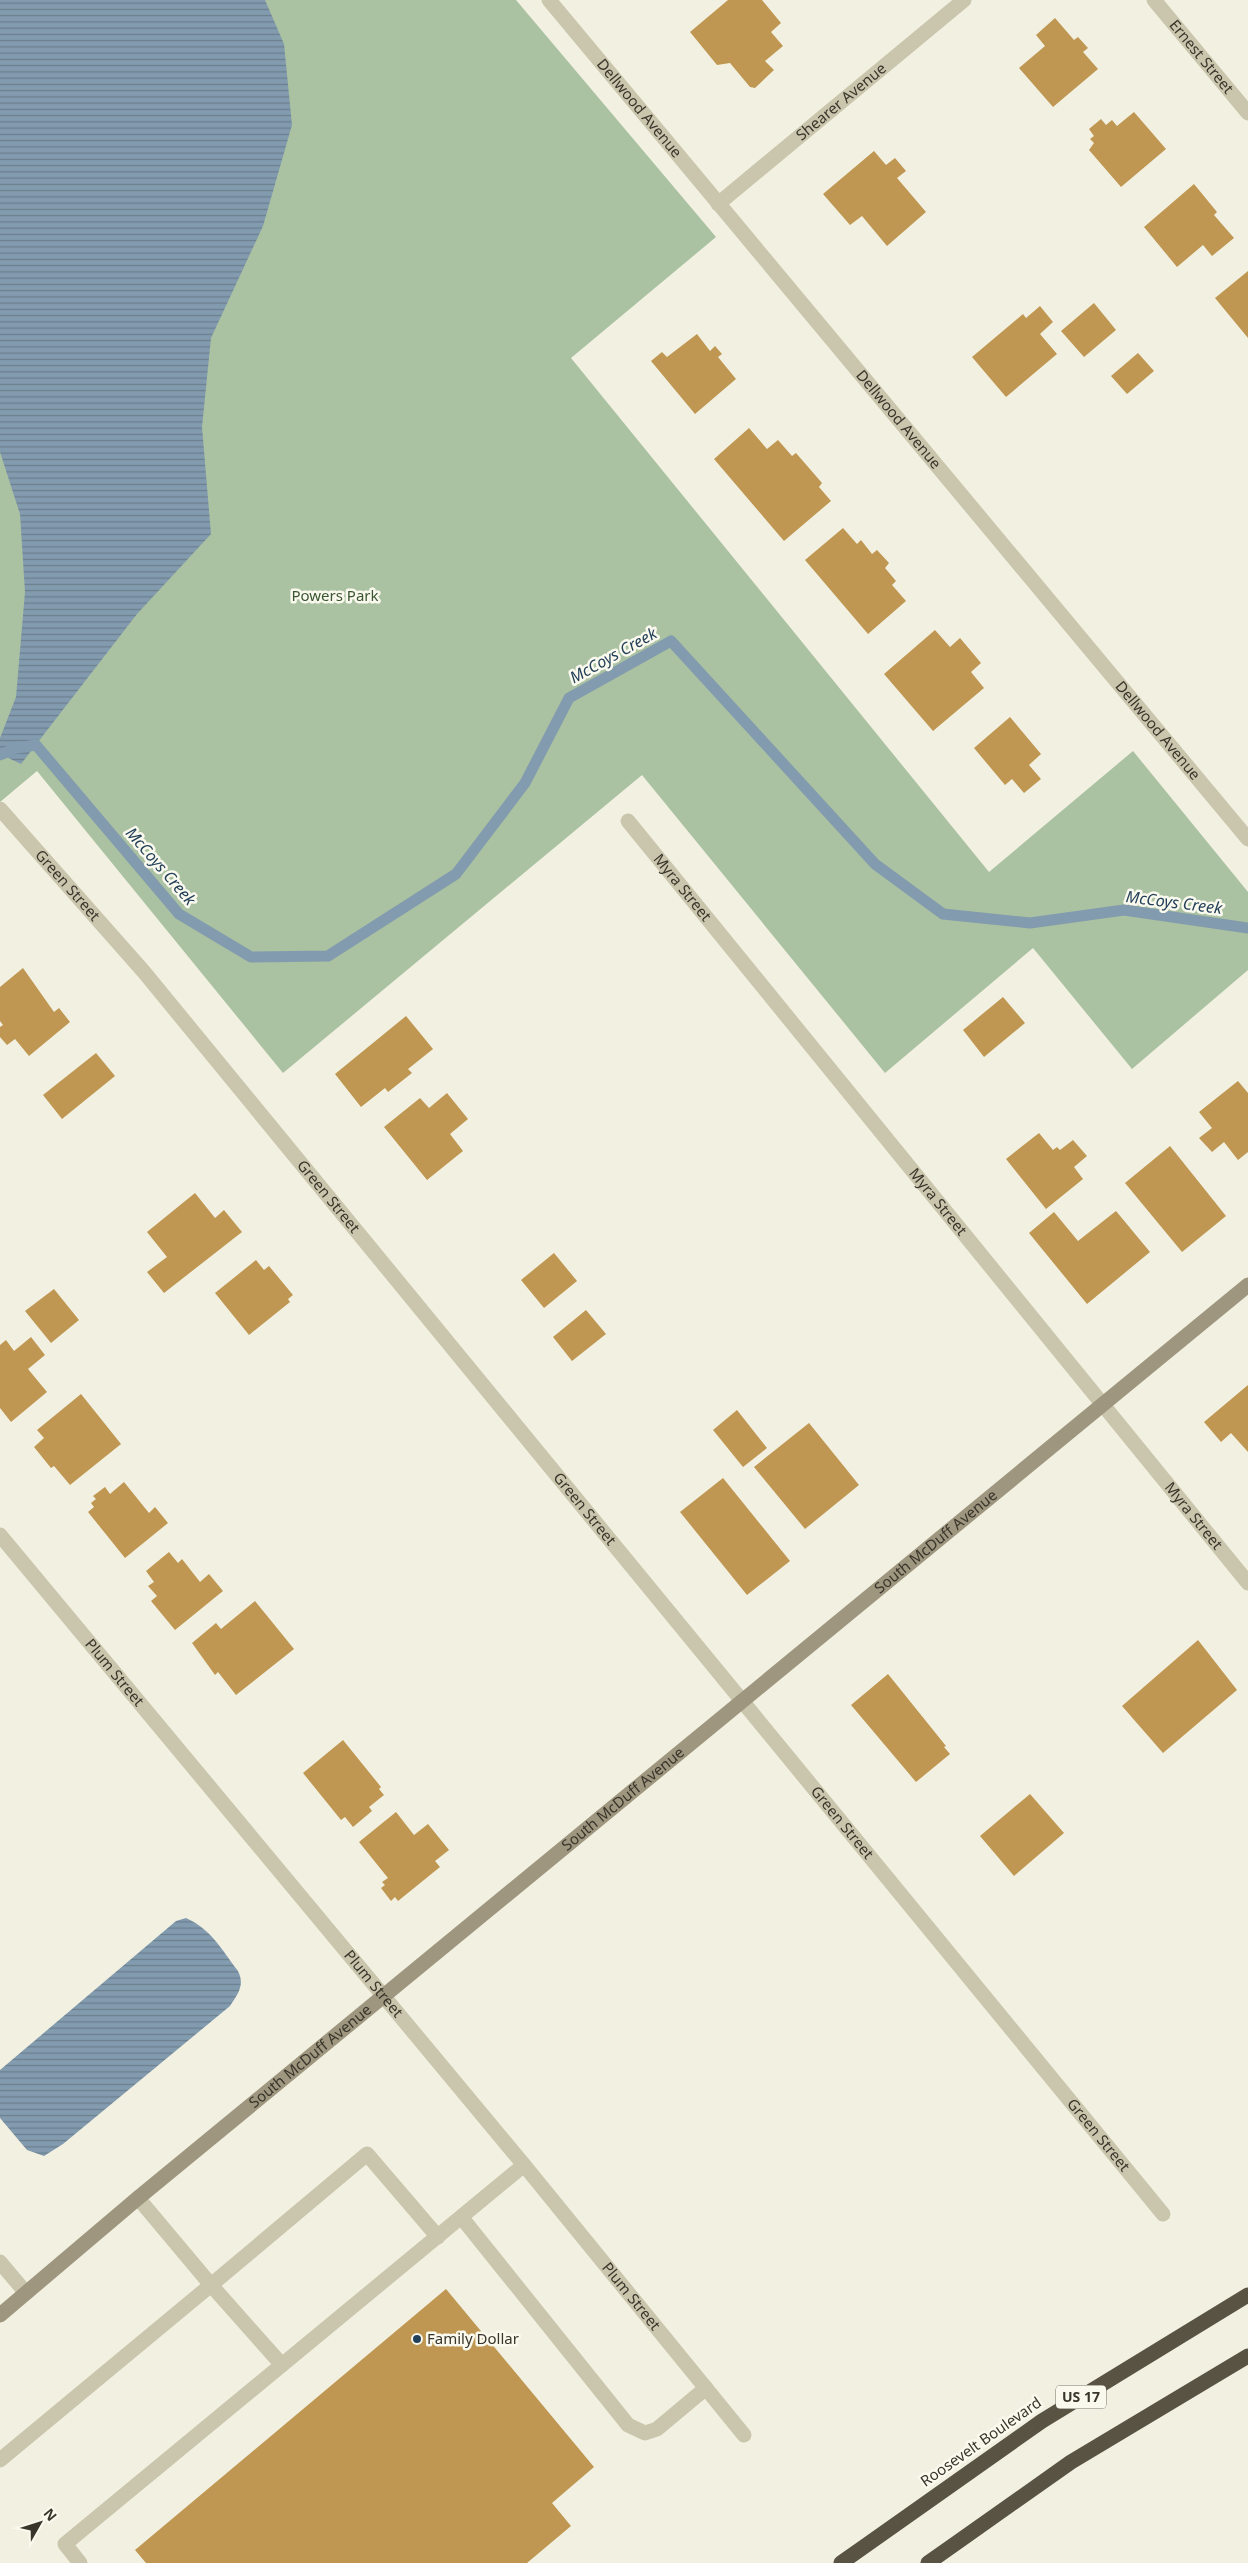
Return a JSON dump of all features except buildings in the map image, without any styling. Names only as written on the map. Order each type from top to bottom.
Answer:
[{"type":"highway","name":"Roosevelt Boulevard","points":[[841,2563],[1042,2421],[1182,2333],[1248,2295]]},
{"type":"highway","points":[[928,2563],[1071,2462],[1248,2356]]},
{"type":"main road","name":"South McDuff Avenue","points":[[0,2316],[138,2198],[1248,1285]]},
{"type":"street","name":"Dellwood Avenue","points":[[550,0],[1248,839]]},
{"type":"street","name":"Shearer Avenue","points":[[718,204],[964,0]]},
{"type":"street","name":"Ernest Street","points":[[1154,0],[1248,113]]},
{"type":"street","name":"Green Street","points":[[0,809],[151,980],[1163,2214]]},
{"type":"street","name":"Myra Street","points":[[628,821],[1248,1583]]},
{"type":"street","name":"Plum Street","points":[[0,1535],[524,2165],[744,2435]]},
{"type":"street","points":[[0,2460],[367,2154],[438,2237]]},
{"type":"street","points":[[80,2563],[65,2544],[524,2165]]},
{"type":"street","points":[[138,2198],[282,2366]]},
{"type":"street","points":[[462,2218],[628,2425],[645,2433],[657,2428],[706,2388]]},
{"type":"street","points":[[0,2262],[26,2293]]},
{"type":"green space","name":"Powers Park","points":[[0,0],[516,0],[716,237],[571,358],[989,872],[1133,751],[1248,892],[1248,970],[1132,1069],[1033,948],[885,1073],[642,775],[283,1073],[37,771],[0,802]]},
{"type":"water","points":[[0,0],[265,0],[284,44],[292,125],[263,226],[211,338],[202,427],[211,534],[137,614],[21,764],[0,754],[0,738],[16,697],[25,592],[20,514],[0,452]]},
{"type":"water","points":[[186,1918],[209,1934],[238,1971],[241,1985],[230,2006],[63,2144],[44,2156],[27,2150],[0,2118],[0,2070],[176,1921]]},
{"type":"waterway","name":"McCoys Creek","points":[[0,755],[16,748],[36,745],[179,914],[251,957],[328,956],[456,874],[525,783],[569,698],[671,641],[875,864],[943,914],[1030,923],[1124,910],[1248,928]]},
{"type":"place","name":"Family Dollar","points":[[417,2339]]}]
